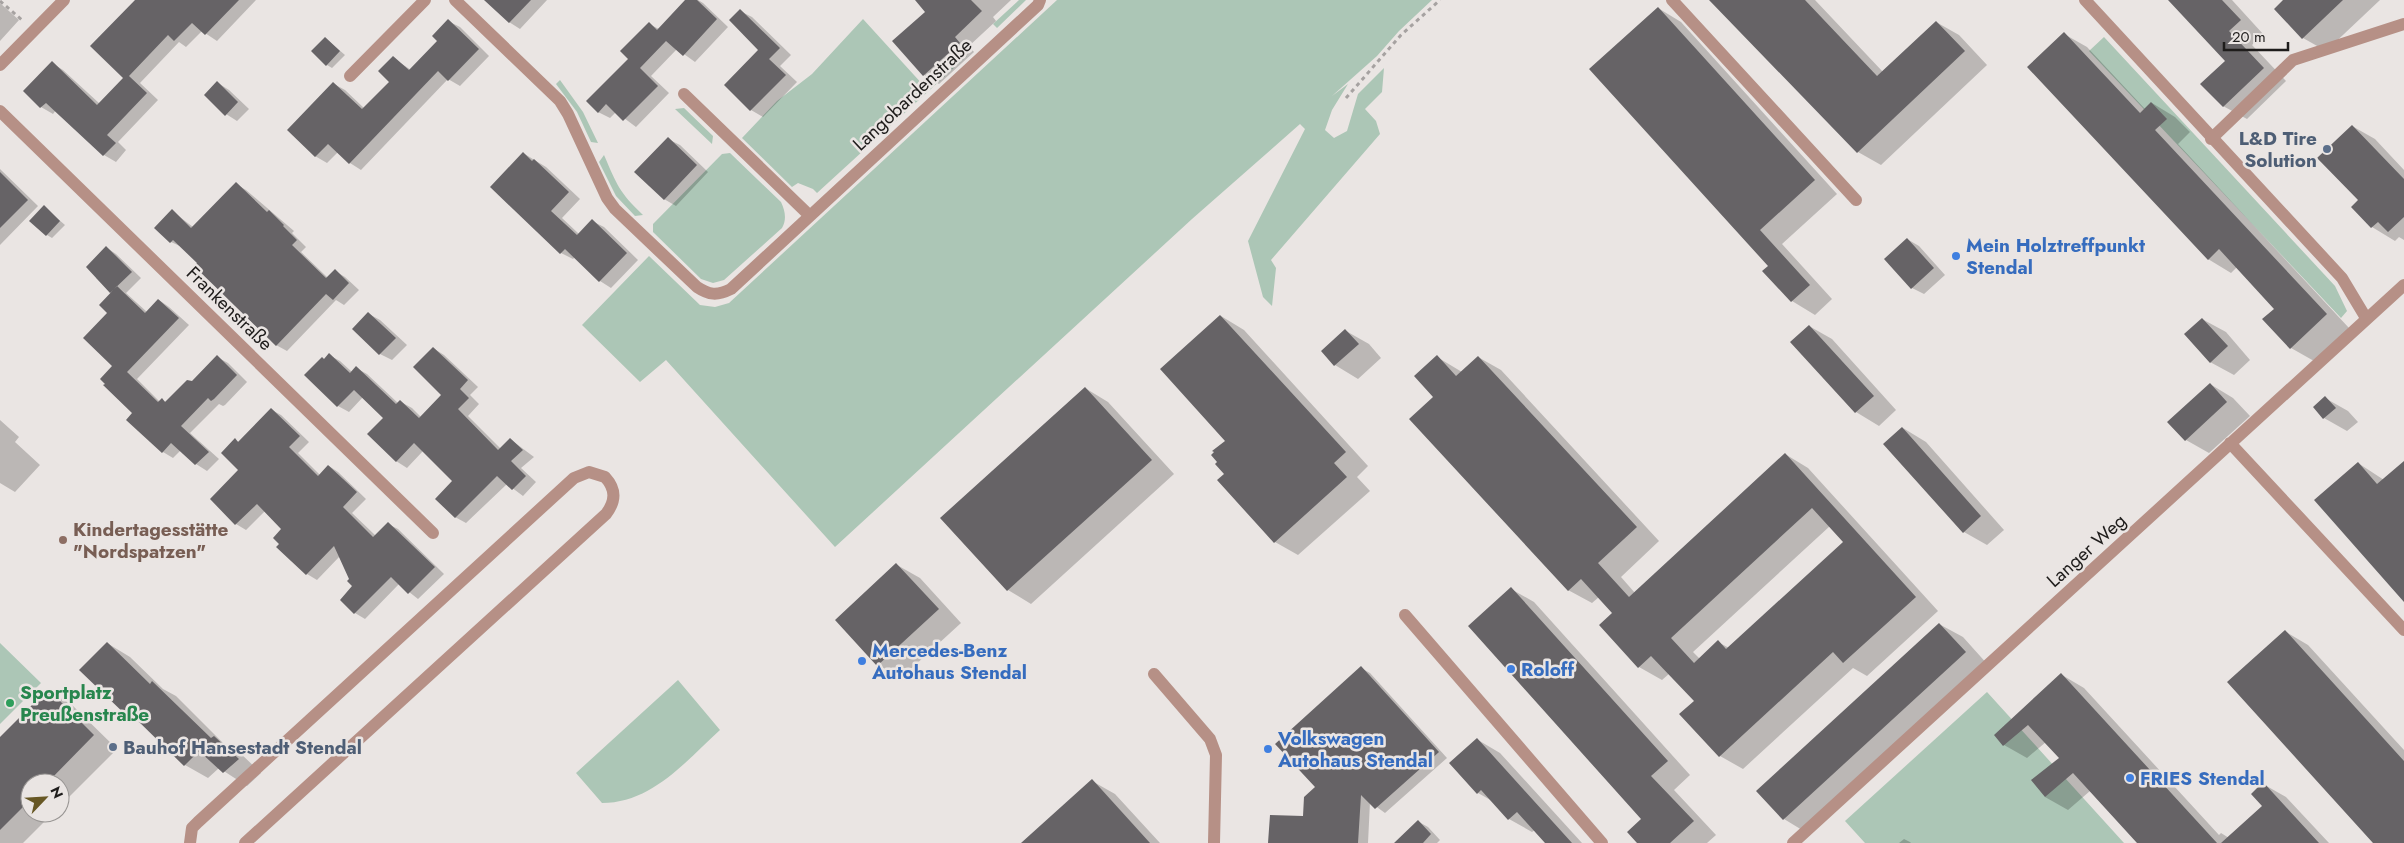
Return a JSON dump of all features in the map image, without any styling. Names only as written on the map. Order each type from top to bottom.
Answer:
[{"type":"street","points":[[0,65],[64,0]]},
{"type":"street","points":[[350,76],[425,0]]},
{"type":"street","name":"Langobardenstraße","points":[[455,0],[560,101],[568,114],[607,198],[697,286],[708,294],[721,294],[731,289],[1038,5],[1040,0]]},
{"type":"street","points":[[1672,0],[1856,200]]},
{"type":"street","points":[[2090,2],[2211,138],[2342,278],[2366,318]]},
{"type":"street","points":[[2211,138],[2292,60],[2404,24]]},
{"type":"street","points":[[684,94],[809,215]]},
{"type":"street","name":"Frankenstraße","points":[[0,111],[433,533]]},
{"type":"street","name":"Langer Weg","points":[[1793,843],[2404,285]]},
{"type":"street","points":[[2230,443],[2404,630]]},
{"type":"street","points":[[190,843],[192,828],[198,822],[574,478],[589,472],[605,477],[614,491],[614,499],[606,514],[245,843]]},
{"type":"street","points":[[1404,615],[1602,843]]},
{"type":"street","points":[[1154,674],[1210,739],[1216,755],[1214,843]]},
{"type":"path","points":[[1346,98],[1401,35],[1440,0]]},
{"type":"path","points":[[0,1],[34,31]]},
{"type":"green space","points":[[1019,0],[1026,0],[997,28],[993,24]]},
{"type":"green space","points":[[1057,0],[1432,0],[1399,31],[1377,56],[1332,96],[1348,84],[1332,110],[1325,130],[1334,138],[1347,131],[1358,94],[1384,68],[1382,92],[1365,109],[1376,121],[1380,134],[1271,260],[1276,268],[1272,306],[1263,297],[1248,241],[1305,129],[1300,124],[1192,219],[835,547],[666,360],[640,382],[582,325],[649,256],[700,305],[715,307],[729,303]]},
{"type":"green space","points":[[863,19],[924,86],[962,51],[967,56],[817,193],[813,189],[798,183],[792,187],[742,138],[777,101],[812,74]]},
{"type":"green space","points":[[2104,37],[2335,286],[2347,311],[2341,318],[2089,51]]},
{"type":"green space","points":[[560,80],[583,112],[598,143],[591,142],[577,112],[556,84]]},
{"type":"green space","points":[[684,108],[713,136],[712,144],[675,109]]},
{"type":"green space","points":[[730,153],[781,202],[785,221],[782,228],[724,280],[713,283],[701,279],[653,232],[653,224],[722,154]]},
{"type":"green space","points":[[604,155],[619,188],[643,215],[635,216],[616,196],[599,162]]},
{"type":"green space","name":"Sportplatz Preußenstraße","points":[[0,643],[41,683],[0,724]]},
{"type":"green space","points":[[678,680],[720,730],[681,767],[652,788],[637,796],[620,801],[602,803],[576,773]]},
{"type":"green space","points":[[1987,692],[2124,843],[1865,843],[1845,821]]},
{"type":"building","points":[[135,0],[239,0],[205,35],[192,23],[174,41],[168,35],[129,76],[147,93],[107,135],[116,143],[103,156],[46,103],[40,108],[23,91],[52,61],[97,105],[123,78],[90,46]]},
{"type":"building","points":[[484,0],[531,0],[509,23]]},
{"type":"building","points":[[685,0],[697,0],[717,19],[683,56],[666,41],[640,68],[658,86],[623,121],[606,104],[598,113],[586,101],[628,59],[620,51],[649,22],[657,30]]},
{"type":"building","points":[[915,0],[971,0],[982,11],[955,37],[960,43],[923,76],[892,41],[925,12]]},
{"type":"building","points":[[1709,0],[1805,0],[1877,76],[1936,21],[1965,51],[1857,153]]},
{"type":"building","points":[[2168,0],[2222,0],[2241,20],[2229,31],[2264,68],[2223,107],[2200,84],[2225,61]]},
{"type":"building","points":[[2283,0],[2343,0],[2302,39],[2274,9]]},
{"type":"building","points":[[1658,7],[1815,180],[1760,230],[1810,285],[1791,302],[1762,271],[1768,266],[1589,69]]},
{"type":"building","points":[[740,9],[780,48],[769,59],[786,75],[750,111],[724,85],[758,50],[729,20]]},
{"type":"building","points":[[448,19],[479,49],[448,81],[438,71],[349,164],[328,144],[315,157],[287,130],[333,82],[362,109],[389,82],[378,71],[393,56],[409,70],[437,41],[432,36]]},
{"type":"building","points":[[2064,32],[2140,113],[2151,102],[2167,119],[2155,130],[2327,314],[2290,349],[2262,319],[2274,309],[2219,249],[2208,260],[2027,67]]},
{"type":"building","points":[[325,37],[340,51],[326,66],[311,51]]},
{"type":"building","points":[[217,81],[238,102],[225,116],[204,95]]},
{"type":"building","points":[[2352,125],[2404,179],[2404,217],[2388,232],[2378,222],[2371,228],[2351,207],[2358,200],[2317,158]]},
{"type":"building","points":[[668,137],[697,165],[664,200],[634,172]]},
{"type":"building","points":[[523,152],[532,161],[534,159],[569,192],[551,211],[577,235],[592,219],[627,253],[599,282],[565,249],[560,254],[490,187]]},
{"type":"building","points":[[0,172],[28,200],[0,228]]},
{"type":"building","points":[[236,182],[267,212],[269,210],[284,225],[297,240],[292,245],[326,278],[335,269],[349,283],[333,300],[326,294],[276,346],[194,266],[197,263],[173,240],[170,243],[154,228],[172,209],[191,228]]},
{"type":"building","points":[[44,205],[60,221],[46,236],[29,221]]},
{"type":"building","points":[[1907,238],[1934,268],[1911,289],[1884,259]]},
{"type":"building","points":[[106,246],[132,272],[110,293],[86,267]]},
{"type":"building","points":[[117,286],[145,313],[158,299],[179,318],[127,372],[158,402],[162,398],[165,402],[187,380],[192,381],[217,355],[237,375],[214,399],[211,401],[208,398],[181,426],[209,452],[195,465],[171,443],[162,453],[126,420],[132,413],[103,385],[105,384],[100,379],[112,366],[83,338],[107,313],[99,305]]},
{"type":"building","points":[[368,312],[396,338],[379,355],[352,329]]},
{"type":"building","points":[[1220,315],[1346,452],[1334,463],[1347,477],[1274,543],[1217,480],[1224,474],[1215,464],[1217,462],[1211,455],[1214,452],[1212,451],[1225,441],[1160,369]]},
{"type":"building","points":[[2202,318],[2228,346],[2210,363],[2184,334]]},
{"type":"building","points":[[1809,325],[1874,396],[1855,413],[1790,342]]},
{"type":"building","points":[[1345,329],[1359,344],[1334,366],[1321,351]]},
{"type":"building","points":[[433,347],[468,380],[460,389],[469,398],[458,409],[498,450],[510,438],[523,450],[511,461],[526,476],[512,490],[497,476],[455,518],[435,499],[452,481],[414,443],[396,462],[367,434],[383,418],[354,390],[337,407],[304,375],[322,357],[324,359],[329,353],[350,373],[356,366],[396,404],[400,400],[419,418],[441,395],[413,367]]},
{"type":"building","points":[[1437,355],[1456,376],[1478,356],[1637,527],[1598,563],[1629,597],[1785,453],[1916,597],[1843,663],[1833,652],[1719,757],[1679,714],[1694,701],[1651,656],[1638,668],[1599,625],[1612,613],[1581,579],[1568,591],[1409,419],[1433,397],[1414,376]],"holes":[[[1812,508],[1843,542],[1726,649],[1718,640],[1694,663],[1671,638]]]},
{"type":"building","points":[[2210,383],[2227,402],[2185,441],[2167,422]]},
{"type":"building","points":[[1085,387],[1152,460],[1007,591],[940,518]]},
{"type":"building","points":[[2325,396],[2336,408],[2323,419],[2313,407]]},
{"type":"building","points":[[271,408],[300,436],[289,447],[318,476],[328,465],[357,492],[343,507],[373,537],[388,522],[435,567],[408,594],[391,577],[354,614],[340,600],[352,586],[347,581],[349,579],[334,546],[306,575],[276,547],[279,544],[273,538],[281,529],[257,504],[235,525],[210,499],[238,470],[221,453],[235,438],[238,442]]},
{"type":"building","points":[[1902,427],[1981,516],[1963,533],[1883,444]]},
{"type":"building","points":[[2404,461],[2404,602],[2314,500],[2358,462],[2377,484]]},
{"type":"building","points":[[896,563],[939,609],[877,666],[835,620]]},
{"type":"building","points":[[1511,587],[1668,761],[1651,776],[1694,821],[1670,843],[1637,843],[1627,832],[1641,819],[1468,626]]},
{"type":"building","points":[[1939,623],[1966,652],[1783,820],[1756,791]]},
{"type":"building","points":[[2285,630],[2404,761],[2404,843],[2373,843],[2227,682]]},
{"type":"building","points":[[107,642],[150,684],[152,681],[211,738],[214,736],[239,759],[223,773],[199,751],[184,766],[132,715],[129,718],[79,670]]},
{"type":"building","points":[[1361,666],[1439,752],[1375,809],[1361,795],[1358,843],[1268,843],[1270,815],[1303,816],[1304,797],[1315,787],[1275,744]]},
{"type":"building","points":[[2061,673],[2217,843],[2137,843],[2073,773],[2045,797],[2031,780],[2059,758],[2028,725],[2003,746],[1994,735]]},
{"type":"building","points":[[48,689],[94,735],[57,773],[20,773],[20,810],[0,830],[0,737]]},
{"type":"building","points":[[1477,738],[1572,843],[1545,843],[1517,812],[1508,820],[1481,790],[1477,794],[1449,763]]},
{"type":"building","points":[[1092,779],[1150,843],[1021,843]]},
{"type":"building","points":[[2263,782],[2319,843],[2221,843],[2262,806],[2251,794]]},
{"type":"building","points":[[1418,820],[1431,834],[1423,843],[1394,843]]},
{"type":"place","name":"L&D Tire Solution","points":[[2327,149]]},
{"type":"place","name":"Mein Holztreffpunkt Stendal","points":[[1956,256]]},
{"type":"place","name":"Kindertagesstätte \"Nordspatzen\"","points":[[63,540]]},
{"type":"place","name":"Mercedes-Benz Autohaus Stendal","points":[[862,661]]},
{"type":"place","name":"Roloff","points":[[1511,669]]},
{"type":"place","name":"Sportplatz Preußenstraße","points":[[10,703]]},
{"type":"place","name":"Bauhof Hansestadt Stendal","points":[[113,747]]},
{"type":"place","name":"Volkswagen Autohaus Stendal","points":[[1268,749]]},
{"type":"place","name":"FRIES Stendal","points":[[2130,778]]}]
